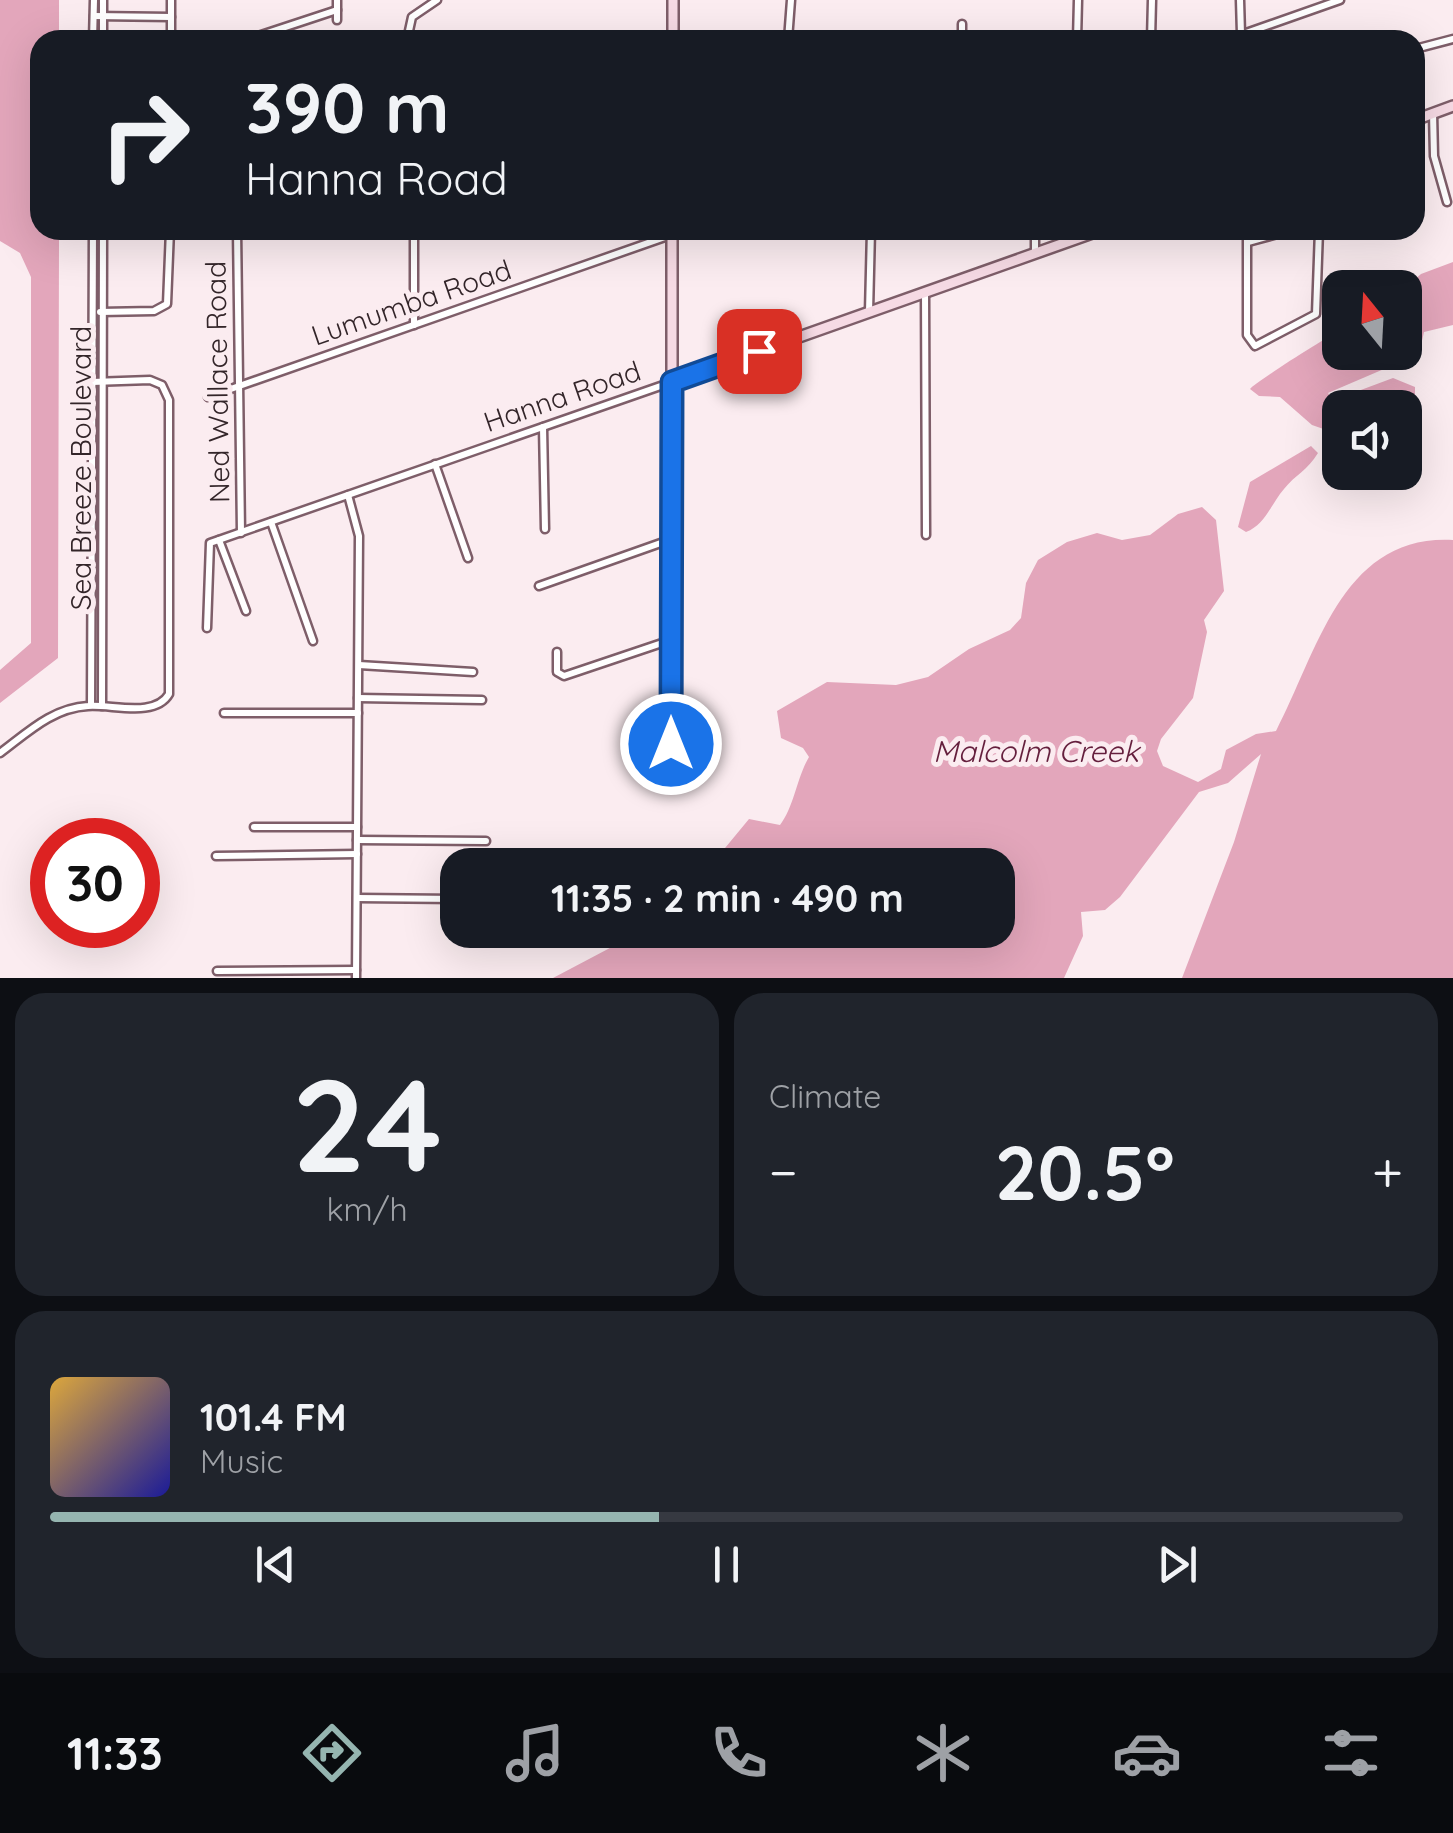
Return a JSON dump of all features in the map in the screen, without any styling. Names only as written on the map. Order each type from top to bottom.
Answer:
[{"type":"street","points":[[94,0],[101,30]]},
{"type":"street","points":[[96,30],[103,0]]},
{"type":"street","points":[[171,0],[171,30]]},
{"type":"street","points":[[337,20],[338,0]]},
{"type":"street","points":[[410,30],[414,14],[436,0]]},
{"type":"street","points":[[673,0],[673,30]]},
{"type":"street","points":[[789,30],[792,0]]},
{"type":"street","points":[[1077,30],[1078,0]]},
{"type":"street","points":[[1152,0],[1152,30]]},
{"type":"street","points":[[1240,0],[1241,30]]},
{"type":"street","points":[[1253,30],[1340,0]]},
{"type":"street","points":[[276,30],[337,10]]},
{"type":"street","points":[[98,16],[171,17]]},
{"type":"street","points":[[962,24],[962,30]]},
{"type":"street","points":[[1425,46],[1453,39]]},
{"type":"street","points":[[1425,117],[1453,106]]},
{"type":"street","points":[[1433,114],[1434,156],[1447,202]]},
{"type":"street","name":"Sea Breeze Boulevard","points":[[90,706],[93,240]]},
{"type":"street","name":"Sea Breeze Boulevard","points":[[102,240],[102,706]]},
{"type":"street","points":[[92,312],[154,311],[167,304],[170,240]]},
{"type":"street","name":"Ned Wallace Road","points":[[237,240],[241,532]]},
{"type":"street","points":[[414,240],[414,325]]},
{"type":"street","name":"Lumumba Road","points":[[208,397],[650,240]]},
{"type":"street","points":[[671,744],[672,240]]},
{"type":"street","points":[[870,312],[871,240]]},
{"type":"street","points":[[1035,240],[1035,253]]},
{"type":"street","name":"Hanna Road","points":[[207,628],[208,545],[1072,240]]},
{"type":"street","points":[[1255,240],[1248,242],[1247,336],[1255,346],[1316,314],[1319,240]]},
{"type":"street","points":[[926,292],[926,535]]},
{"type":"street","points":[[0,753],[52,714],[90,706],[159,706],[169,689],[169,400],[156,382],[92,382]]},
{"type":"street","points":[[542,426],[546,529]]},
{"type":"street","points":[[435,464],[468,558]]},
{"type":"street","points":[[217,971],[356,974],[358,530],[348,495]]},
{"type":"street","points":[[271,522],[313,641]]},
{"type":"street","points":[[539,586],[672,538]]},
{"type":"street","points":[[220,540],[246,611]]},
{"type":"street","points":[[557,652],[556,672],[564,676],[671,640]]},
{"type":"street","points":[[359,665],[474,672]]},
{"type":"street","points":[[358,698],[482,700]]},
{"type":"street","points":[[224,713],[358,713]]},
{"type":"street","points":[[254,827],[358,828]]},
{"type":"street","points":[[358,840],[486,841]]},
{"type":"street","points":[[216,856],[357,854]]},
{"type":"street","points":[[357,898],[440,899]]},
{"type":"water","points":[[0,0],[59,0],[59,30],[30,30],[30,240],[59,240],[58,658],[0,703],[0,670],[31,643],[31,277],[20,253],[0,241]]},
{"type":"water","points":[[1453,262],[1453,325],[1424,332],[1422,341],[1422,274]]},
{"type":"water","points":[[1322,342],[1322,370],[1382,370],[1335,390],[1322,390],[1322,428],[1312,425],[1280,397],[1259,396],[1250,389]]},
{"type":"water","points":[[1393,378],[1415,390],[1361,390]]},
{"type":"water","points":[[1311,446],[1318,453],[1284,489],[1263,519],[1246,532],[1238,527],[1250,482]]},
{"type":"water","name":"Malcolm Creek","points":[[1202,507],[1216,520],[1224,591],[1204,620],[1207,632],[1193,698],[1161,739],[1157,751],[1163,766],[1198,782],[1221,769],[1226,750],[1256,734],[1276,731],[1321,634],[1359,577],[1384,556],[1415,543],[1453,540],[1453,978],[1182,978],[1234,842],[1261,754],[1228,783],[1199,792],[1120,897],[1105,910],[1081,912],[1083,936],[1064,978],[553,978],[610,948],[1015,948],[1015,848],[725,848],[749,819],[780,825],[789,810],[809,757],[803,748],[781,738],[777,711],[827,682],[896,685],[928,677],[969,649],[1010,630],[1021,618],[1026,583],[1038,560],[1067,542],[1097,533],[1122,540],[1150,535],[1178,514]]},
{"type":"route","points":[[671,744],[672,382],[759,351]]}]
